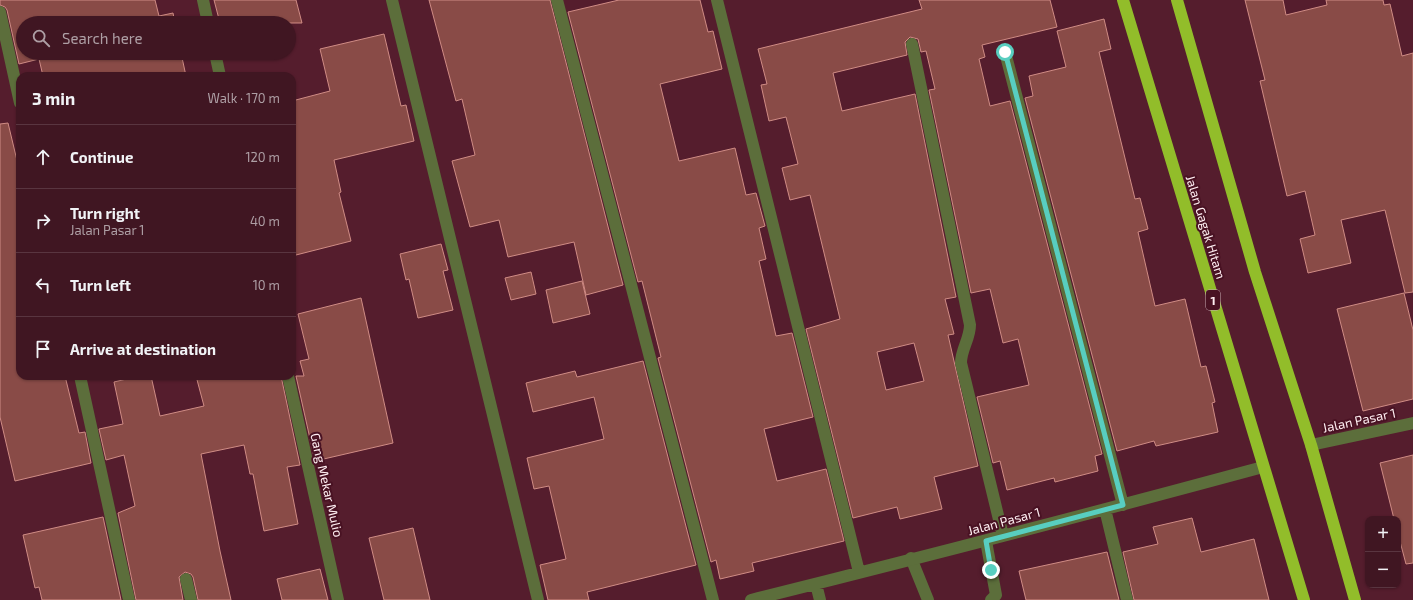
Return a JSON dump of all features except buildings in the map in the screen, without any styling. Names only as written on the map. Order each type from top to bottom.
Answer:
[{"type":"highway","name":"Jalan Gagak Hitam","points":[[1123,0],[1304,600]]},
{"type":"highway","points":[[1177,0],[1255,272],[1311,445],[1355,600]]},
{"type":"street","points":[[203,0],[206,16]]},
{"type":"street","points":[[392,0],[538,600]]},
{"type":"street","points":[[557,0],[713,600]]},
{"type":"street","points":[[717,0],[859,572]]},
{"type":"street","points":[[0,12],[16,85]]},
{"type":"street","points":[[912,44],[970,325],[970,333],[961,358],[961,363],[1003,536]]},
{"type":"street","points":[[1005,52],[1123,505]]},
{"type":"street","points":[[217,60],[219,72]]},
{"type":"street","points":[[81,380],[129,600]]},
{"type":"street","name":"Gang Mekar Mulio","points":[[289,380],[338,600]]},
{"type":"street","name":"Jalan Pasar 1","points":[[1311,445],[1413,423]]},
{"type":"street","name":"Jalan Pasar 1","points":[[751,600],[911,558],[986,541],[1263,467]]},
{"type":"street","points":[[1105,509],[1127,600]]},
{"type":"street","points":[[986,541],[996,595],[991,600]]},
{"type":"street","points":[[911,558],[928,600]]},
{"type":"street","points":[[186,579],[191,600]]},
{"type":"street","points":[[816,584],[820,600]]},
{"type":"route","points":[[991,570],[986,541],[1123,505],[1005,52]]}]
